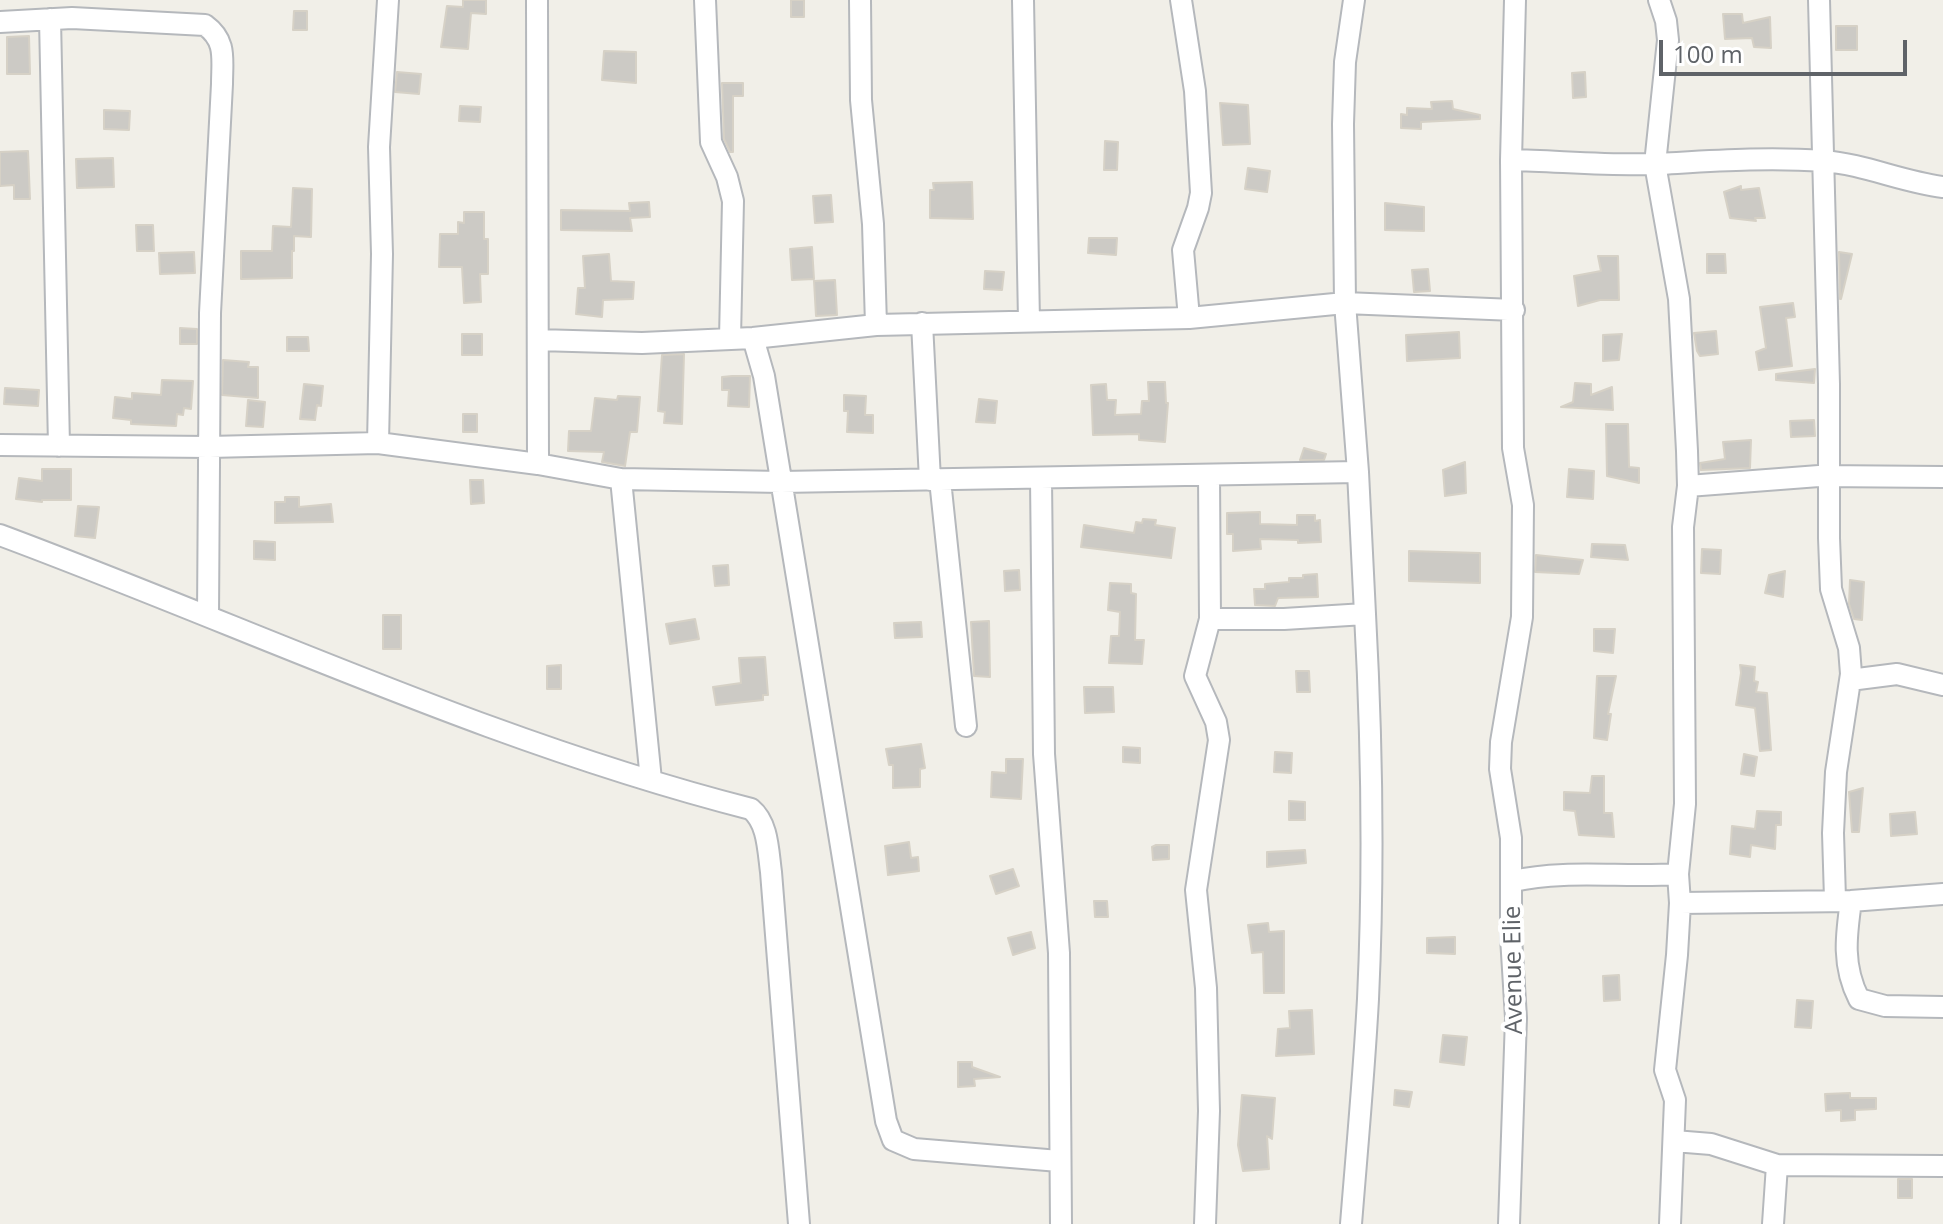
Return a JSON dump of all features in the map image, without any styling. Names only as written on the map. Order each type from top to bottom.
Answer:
[{"type":"street","points":[[378,443],[382,254],[379,147],[388,0]]},
{"type":"street","points":[[537,0],[538,464]]},
{"type":"street","points":[[705,0],[711,142],[727,177],[733,201],[730,338]]},
{"type":"street","points":[[860,0],[861,100],[873,224],[876,325]]},
{"type":"street","points":[[1023,0],[1029,321]]},
{"type":"street","points":[[1181,0],[1195,91],[1201,193],[1183,250],[1189,318]]},
{"type":"street","points":[[1351,1224],[1368,998],[1371,730],[1358,472],[1345,303],[1345,62],[1354,0]]},
{"type":"street","points":[[1513,881],[1511,838],[1500,769],[1501,742],[1522,617],[1523,505],[1513,448],[1511,160],[1515,0]]},
{"type":"street","points":[[1659,0],[1668,40],[1655,164],[1679,299],[1688,486],[1683,527],[1685,804],[1678,874],[1680,903],[1665,1070],[1675,1100],[1670,1224]]},
{"type":"street","points":[[1819,0],[1825,161],[1831,589],[1849,648],[1850,680],[1836,772],[1833,833],[1843,900],[1844,950],[1852,985],[1859,999],[1885,1006],[1943,1007]]},
{"type":"street","points":[[0,22],[72,18],[205,25],[217,34],[222,50],[222,84],[210,313],[208,616]]},
{"type":"street","points":[[50,19],[59,446]]},
{"type":"street","points":[[1511,160],[1655,164],[1745,158],[1825,161],[1943,187]]},
{"type":"street","points":[[538,340],[642,343],[753,338],[876,325],[1189,318],[1345,303],[1514,310]]},
{"type":"street","points":[[922,323],[935,480],[966,726]]},
{"type":"street","points":[[753,338],[760,357],[886,1121],[893,1140],[914,1149],[1059,1161]]},
{"type":"street","points":[[0,445],[209,447],[378,443],[538,464],[621,479],[781,482],[1358,472]]},
{"type":"street","points":[[1205,1224],[1209,1111],[1206,988],[1196,890],[1219,740],[1216,722],[1195,676],[1210,619],[1209,476]]},
{"type":"street","points":[[1688,486],[1829,478],[1943,477]]},
{"type":"street","points":[[621,479],[651,780]]},
{"type":"street","points":[[1041,479],[1044,754],[1059,953],[1061,1224]]},
{"type":"street","points":[[0,535],[375,685],[528,741],[751,809],[760,816],[771,872],[799,1224]]},
{"type":"street","points":[[1210,619],[1365,614]]},
{"type":"street","points":[[1850,680],[1897,674],[1943,685]]},
{"type":"street","name":"Avenue Elie","points":[[1509,1224],[1516,1018],[1511,937],[1513,881],[1597,873],[1642,877],[1678,874]]},
{"type":"street","points":[[1680,903],[1843,900],[1943,894]]},
{"type":"street","points":[[1674,1141],[1711,1144],[1777,1165],[1943,1166]]},
{"type":"street","points":[[1773,1224],[1777,1165]]},
{"type":"building","points":[[463,0],[486,0],[486,14],[471,13],[468,49],[441,47],[447,6],[463,7]]},
{"type":"building","points":[[791,0],[804,0],[804,17],[791,17]]},
{"type":"building","points":[[294,11],[307,11],[307,30],[293,30]]},
{"type":"building","points":[[1723,14],[1742,14],[1743,23],[1770,17],[1771,48],[1754,47],[1752,38],[1725,39]]},
{"type":"building","points":[[1836,26],[1857,26],[1857,50],[1836,50]]},
{"type":"building","points":[[29,36],[30,74],[7,74],[7,37]]},
{"type":"building","points":[[604,51],[636,52],[636,83],[602,80]]},
{"type":"building","points":[[397,72],[421,74],[419,94],[395,92]]},
{"type":"building","points":[[1585,72],[1586,97],[1573,98],[1572,73]]},
{"type":"building","points":[[722,83],[743,83],[743,96],[733,96],[733,152],[730,152],[724,139]]},
{"type":"building","points":[[1452,101],[1453,109],[1480,115],[1480,119],[1421,122],[1421,129],[1401,128],[1401,114],[1407,115],[1407,108],[1432,109],[1431,102]]},
{"type":"building","points":[[1220,103],[1248,105],[1250,144],[1223,145]]},
{"type":"building","points":[[460,106],[481,107],[480,122],[459,121]]},
{"type":"building","points":[[104,110],[130,111],[129,130],[104,129]]},
{"type":"building","points":[[1105,141],[1118,142],[1117,170],[1104,170]]},
{"type":"building","points":[[28,151],[30,199],[14,199],[14,185],[0,186],[0,152]]},
{"type":"building","points":[[113,158],[114,187],[77,188],[76,159]]},
{"type":"building","points":[[1248,168],[1270,171],[1267,192],[1245,189]]},
{"type":"building","points":[[972,182],[973,219],[930,218],[933,183]]},
{"type":"building","points":[[1741,186],[1741,190],[1759,188],[1765,218],[1755,218],[1756,221],[1730,218],[1724,192]]},
{"type":"building","points":[[293,188],[312,189],[311,237],[294,236],[292,278],[241,279],[241,251],[272,251],[273,226],[291,227]]},
{"type":"building","points":[[831,195],[833,222],[815,223],[813,196]]},
{"type":"building","points":[[649,202],[650,217],[630,218],[632,231],[561,230],[561,210],[630,211],[629,203]]},
{"type":"building","points":[[1385,203],[1424,207],[1424,231],[1385,230]]},
{"type":"building","points":[[464,212],[484,212],[488,274],[480,274],[481,302],[464,303],[462,267],[439,267],[440,234],[458,234],[458,222],[464,223]]},
{"type":"building","points":[[136,225],[153,225],[154,251],[137,251]]},
{"type":"building","points":[[1089,238],[1117,238],[1116,255],[1088,253]]},
{"type":"building","points":[[812,247],[814,279],[792,280],[790,249]]},
{"type":"building","points":[[194,252],[195,273],[160,274],[159,253]]},
{"type":"building","points":[[1839,252],[1852,254],[1841,299],[1840,299]]},
{"type":"building","points":[[609,254],[611,281],[634,282],[633,299],[603,300],[602,317],[576,314],[578,288],[585,288],[583,256]]},
{"type":"building","points":[[1707,254],[1725,254],[1726,273],[1707,273]]},
{"type":"building","points":[[1598,256],[1618,256],[1619,300],[1600,300],[1578,306],[1574,276],[1601,271]]},
{"type":"building","points":[[1428,269],[1430,291],[1414,292],[1412,270]]},
{"type":"building","points":[[985,271],[1004,272],[1002,290],[984,289]]},
{"type":"building","points":[[835,280],[837,315],[816,316],[814,281]]},
{"type":"building","points":[[1793,303],[1795,317],[1786,318],[1792,366],[1759,370],[1756,352],[1766,348],[1760,307]]},
{"type":"building","points":[[180,328],[197,329],[197,344],[180,344]]},
{"type":"building","points":[[1716,331],[1718,354],[1700,356],[1694,333]]},
{"type":"building","points":[[1459,332],[1460,358],[1407,361],[1406,335]]},
{"type":"building","points":[[462,334],[482,334],[482,355],[462,355]]},
{"type":"building","points":[[1622,334],[1619,360],[1603,361],[1603,335]]},
{"type":"building","points":[[287,337],[308,337],[309,351],[287,351]]},
{"type":"building","points":[[684,354],[682,424],[664,423],[665,412],[658,411],[662,355]]},
{"type":"building","points":[[223,360],[249,362],[248,367],[258,367],[258,398],[222,395]]},
{"type":"building","points":[[1815,369],[1814,383],[1776,380],[1776,374]]},
{"type":"building","points":[[750,376],[749,407],[728,406],[729,390],[722,390],[722,377]]},
{"type":"building","points":[[162,380],[193,381],[191,409],[184,408],[183,415],[177,414],[176,426],[131,424],[131,420],[113,418],[115,397],[132,399],[132,393],[161,395]]},
{"type":"building","points":[[1148,382],[1165,382],[1168,403],[1165,442],[1139,440],[1139,434],[1093,435],[1091,385],[1106,384],[1107,400],[1116,400],[1115,415],[1141,414],[1142,401],[1149,401]]},
{"type":"building","points":[[1575,383],[1591,384],[1591,395],[1612,387],[1613,410],[1561,407],[1573,402]]},
{"type":"building","points":[[304,384],[323,386],[321,406],[317,405],[315,420],[300,419]]},
{"type":"building","points":[[5,388],[39,390],[38,406],[4,404]]},
{"type":"building","points":[[844,395],[866,396],[865,415],[873,415],[873,433],[847,432],[848,411],[844,411]]},
{"type":"building","points":[[618,396],[640,397],[637,432],[630,432],[625,466],[602,462],[604,452],[568,451],[569,431],[591,431],[595,398],[617,400]]},
{"type":"building","points":[[979,399],[997,401],[995,423],[976,422]]},
{"type":"building","points":[[248,400],[265,402],[263,427],[246,426]]},
{"type":"building","points":[[463,414],[477,414],[477,432],[463,432]]},
{"type":"building","points":[[1814,420],[1815,436],[1791,437],[1790,421]]},
{"type":"building","points":[[1606,424],[1628,424],[1629,467],[1639,468],[1639,483],[1607,476]]},
{"type":"building","points":[[1751,440],[1750,468],[1701,470],[1700,463],[1725,459],[1723,442]]},
{"type":"building","points":[[1304,448],[1326,454],[1324,460],[1300,460]]},
{"type":"building","points":[[1465,462],[1466,493],[1445,496],[1443,470]]},
{"type":"building","points":[[42,469],[71,469],[71,500],[42,502],[16,499],[19,478],[42,481]]},
{"type":"building","points":[[1569,469],[1594,471],[1593,499],[1567,497]]},
{"type":"building","points":[[470,480],[483,480],[484,503],[471,504]]},
{"type":"building","points":[[285,497],[299,497],[299,507],[331,504],[333,522],[275,523],[275,502],[285,502]]},
{"type":"building","points":[[78,506],[99,507],[95,538],[75,536]]},
{"type":"building","points":[[1260,512],[1260,524],[1297,525],[1297,515],[1315,515],[1315,521],[1320,520],[1321,542],[1260,539],[1261,549],[1233,551],[1233,534],[1227,534],[1227,513]]},
{"type":"building","points":[[1143,519],[1156,520],[1155,525],[1175,528],[1171,558],[1081,547],[1084,525],[1134,533],[1136,522],[1142,523]]},
{"type":"building","points":[[254,541],[275,542],[275,560],[254,559]]},
{"type":"building","points":[[1592,544],[1625,545],[1628,560],[1591,557]]},
{"type":"building","points":[[1702,549],[1721,550],[1720,574],[1701,573]]},
{"type":"building","points":[[1409,551],[1480,553],[1480,583],[1409,581]]},
{"type":"building","points":[[1536,555],[1583,560],[1579,574],[1535,572]]},
{"type":"building","points":[[728,565],[729,585],[715,586],[713,566]]},
{"type":"building","points":[[1019,570],[1020,590],[1005,591],[1004,571]]},
{"type":"building","points":[[1785,571],[1783,597],[1765,593],[1769,575]]},
{"type":"building","points":[[1317,574],[1318,597],[1278,598],[1275,606],[1255,605],[1254,589],[1265,589],[1265,584],[1289,582],[1289,578]]},
{"type":"building","points":[[1850,580],[1864,582],[1862,620],[1854,619],[1849,604]]},
{"type":"building","points":[[1110,583],[1131,584],[1131,593],[1136,594],[1135,640],[1144,640],[1142,664],[1109,663],[1111,636],[1119,636],[1120,612],[1108,610]]},
{"type":"building","points":[[383,615],[401,615],[401,649],[383,649]]},
{"type":"building","points":[[695,619],[699,639],[670,644],[666,624]]},
{"type":"building","points":[[989,621],[990,677],[974,676],[971,622]]},
{"type":"building","points":[[921,622],[922,637],[895,638],[894,623]]},
{"type":"building","points":[[1594,629],[1615,629],[1613,653],[1594,651]]},
{"type":"building","points":[[765,657],[768,695],[763,695],[763,700],[716,705],[713,687],[741,683],[739,658]]},
{"type":"building","points":[[561,665],[561,689],[547,689],[547,666]]},
{"type":"building","points":[[1740,665],[1755,667],[1756,692],[1767,693],[1771,750],[1760,751],[1755,708],[1736,705]]},
{"type":"building","points":[[1296,671],[1309,671],[1310,692],[1297,692]]},
{"type":"building","points":[[1597,676],[1616,676],[1608,714],[1611,714],[1607,740],[1594,738]]},
{"type":"building","points":[[1084,687],[1113,687],[1114,712],[1085,713]]},
{"type":"building","points":[[921,744],[925,768],[920,769],[920,787],[893,788],[893,765],[889,765],[886,749]]},
{"type":"building","points":[[1123,747],[1140,748],[1140,763],[1123,762]]},
{"type":"building","points":[[1275,752],[1292,753],[1291,773],[1274,772]]},
{"type":"building","points":[[1744,754],[1757,757],[1754,776],[1741,774]]},
{"type":"building","points":[[1006,759],[1023,759],[1021,799],[991,797],[992,772],[1006,773]]},
{"type":"building","points":[[1592,776],[1604,776],[1604,813],[1612,813],[1614,837],[1579,835],[1575,811],[1564,810],[1564,792],[1590,793]]},
{"type":"building","points":[[1863,788],[1859,832],[1852,832],[1849,792]]},
{"type":"building","points":[[1289,801],[1305,802],[1305,820],[1289,820]]},
{"type":"building","points":[[1757,811],[1781,812],[1781,825],[1776,825],[1775,849],[1751,845],[1750,857],[1730,854],[1732,826],[1755,829]]},
{"type":"building","points":[[1915,812],[1917,834],[1891,836],[1890,814]]},
{"type":"building","points":[[909,842],[911,858],[918,857],[919,871],[888,875],[885,846]]},
{"type":"building","points":[[1169,845],[1169,859],[1153,860],[1152,847]]},
{"type":"building","points":[[1305,850],[1306,863],[1267,867],[1267,852]]},
{"type":"building","points":[[1013,869],[1019,886],[996,894],[990,876]]},
{"type":"building","points":[[1094,901],[1107,901],[1108,917],[1095,917]]},
{"type":"building","points":[[1268,923],[1269,932],[1284,931],[1284,993],[1264,993],[1263,952],[1252,953],[1248,925]]},
{"type":"building","points":[[1031,932],[1035,948],[1013,955],[1008,938]]},
{"type":"building","points":[[1455,937],[1455,954],[1427,953],[1427,938]]},
{"type":"building","points":[[1619,975],[1620,1000],[1604,1001],[1603,976]]},
{"type":"building","points":[[1797,1000],[1813,1001],[1811,1028],[1795,1027]]},
{"type":"building","points":[[1312,1010],[1314,1054],[1276,1056],[1278,1029],[1290,1028],[1289,1011]]},
{"type":"building","points":[[1443,1035],[1467,1037],[1464,1065],[1440,1062]]},
{"type":"building","points":[[958,1062],[972,1062],[972,1067],[1000,1077],[974,1079],[975,1086],[958,1087]]},
{"type":"building","points":[[1395,1090],[1412,1092],[1409,1107],[1394,1105]]},
{"type":"building","points":[[1850,1093],[1850,1098],[1876,1098],[1876,1109],[1855,1110],[1855,1120],[1841,1121],[1841,1110],[1826,1111],[1825,1094]]},
{"type":"building","points":[[1242,1095],[1275,1098],[1272,1139],[1267,1136],[1269,1169],[1243,1171],[1238,1145]]},
{"type":"building","points":[[1898,1179],[1912,1179],[1912,1198],[1898,1198]]}]
